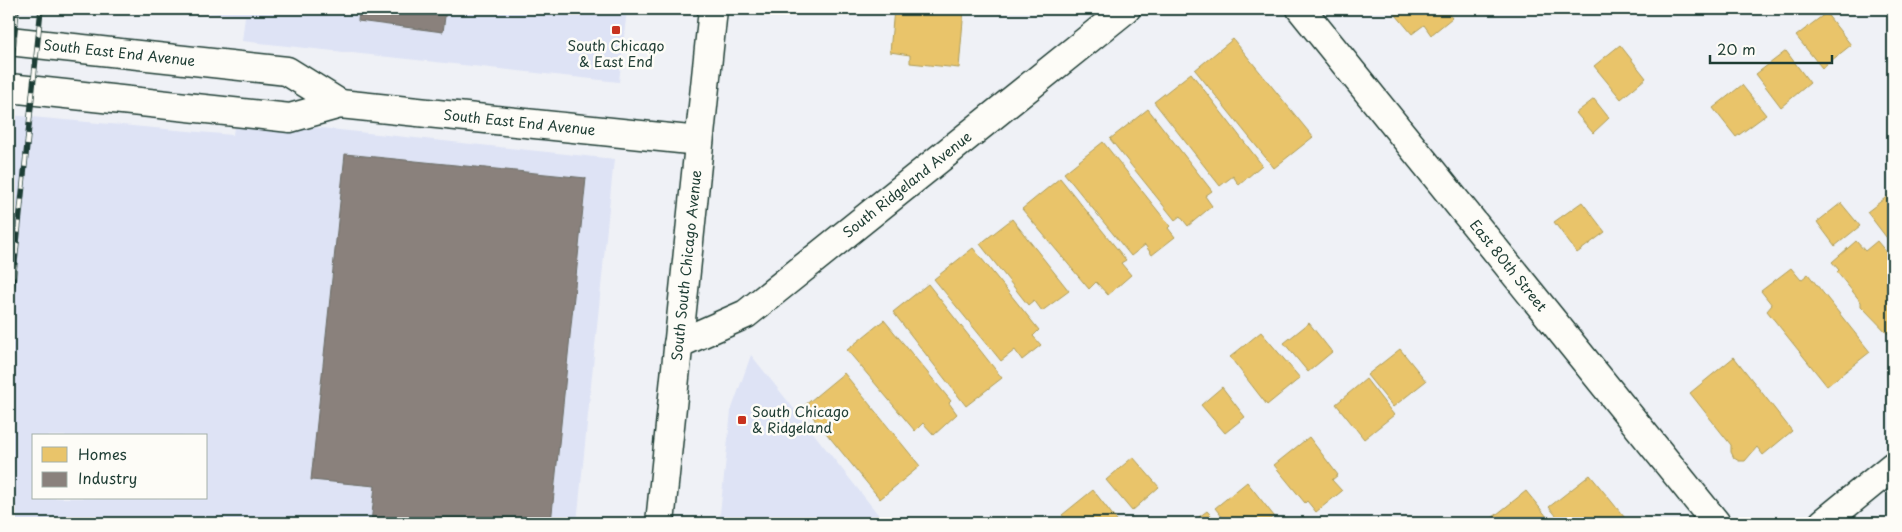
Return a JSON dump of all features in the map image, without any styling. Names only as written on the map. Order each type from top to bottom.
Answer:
[{"type":"street","name":"South South Chicago Avenue","points":[[660,523],[712,9]]},
{"type":"street","name":"South Ridgeland Avenue","points":[[678,344],[746,314],[1126,9]]},
{"type":"street","name":"East 80th Street","points":[[1301,9],[1716,523]]},
{"type":"street","name":"South East End Avenue","points":[[9,41],[287,71],[340,104]]},
{"type":"street","name":"South East End Avenue","points":[[9,88],[290,118],[340,104],[699,141]]},
{"type":"street","points":[[1823,523],[1893,466]]},
{"type":"shaded area","points":[[160,9],[627,9],[619,82],[242,41],[245,16]]},
{"type":"shaded area","points":[[9,115],[233,135],[235,119],[614,159],[577,523],[9,523]]},
{"type":"shaded area","points":[[751,355],[885,523],[719,523],[731,411]]},
{"type":"building: Homes","points":[[894,9],[964,9],[959,68],[910,63],[910,55],[890,52]]},
{"type":"building: Homes","points":[[1391,9],[1445,9],[1452,18],[1431,35],[1424,25],[1412,34]]},
{"type":"building: Homes","points":[[1826,13],[1851,45],[1822,68],[1796,36]]},
{"type":"building: Homes","points":[[1233,39],[1313,137],[1274,168],[1195,70]]},
{"type":"building: Homes","points":[[1620,45],[1646,78],[1621,99],[1594,66]]},
{"type":"building: Homes","points":[[1786,51],[1810,83],[1781,107],[1756,74]]},
{"type":"building: Homes","points":[[1191,73],[1262,165],[1239,185],[1233,176],[1220,186],[1154,102]]},
{"type":"building: Homes","points":[[1742,85],[1766,115],[1736,137],[1713,108]]},
{"type":"building: Homes","points":[[1594,99],[1609,118],[1593,133],[1576,113]]},
{"type":"building: Homes","points":[[1148,109],[1212,191],[1205,196],[1212,206],[1188,226],[1180,216],[1175,220],[1110,139]]},
{"type":"building: Homes","points":[[1103,142],[1170,226],[1168,228],[1175,237],[1152,255],[1145,245],[1131,256],[1064,173]]},
{"type":"building: Homes","points":[[1060,178],[1126,260],[1121,263],[1131,275],[1108,295],[1096,282],[1089,289],[1022,209]]},
{"type":"building: Homes","points":[[1893,192],[1893,246],[1867,212]]},
{"type":"building: Homes","points":[[1582,202],[1605,232],[1577,253],[1554,222]]},
{"type":"building: Homes","points":[[1841,203],[1860,226],[1835,246],[1817,222]]},
{"type":"building: Homes","points":[[1012,219],[1069,291],[1042,311],[1034,300],[1028,305],[980,244]]},
{"type":"building: Homes","points":[[1856,241],[1865,251],[1877,241],[1893,260],[1893,339],[1861,306],[1861,302],[1837,272],[1839,270],[1832,262]]},
{"type":"building: Homes","points":[[973,248],[1039,330],[1033,336],[1041,345],[1022,360],[1015,350],[1001,361],[934,279]]},
{"type":"building: Homes","points":[[1791,268],[1801,280],[1808,274],[1870,352],[1827,386],[1767,311],[1772,305],[1761,291]]},
{"type":"building: Homes","points":[[928,284],[1002,378],[966,406],[893,312]]},
{"type":"building: Homes","points":[[884,320],[951,401],[949,403],[957,414],[934,435],[923,423],[915,431],[847,350]]},
{"type":"building: Homes","points":[[1309,323],[1332,352],[1308,372],[1284,343]]},
{"type":"building: Homes","points":[[1261,332],[1300,378],[1267,405],[1230,357]]},
{"type":"building: Homes","points":[[1400,349],[1426,381],[1393,407],[1367,375]]},
{"type":"building: Homes","points":[[1734,357],[1792,431],[1763,455],[1757,447],[1745,461],[1739,461],[1734,458],[1731,452],[1731,445],[1690,393]]},
{"type":"building: Homes","points":[[844,373],[920,466],[880,499],[804,406]]},
{"type":"building: Homes","points":[[1366,379],[1394,415],[1364,439],[1336,404]]},
{"type":"building: Homes","points":[[1222,387],[1245,417],[1225,433],[1201,405]]},
{"type":"building: Homes","points":[[1309,437],[1338,475],[1332,480],[1342,491],[1316,512],[1307,501],[1305,503],[1274,465]]},
{"type":"building: Homes","points":[[1133,457],[1159,487],[1132,511],[1106,480]]},
{"type":"building: Homes","points":[[1590,475],[1629,523],[1562,523],[1549,507]]},
{"type":"building: Homes","points":[[1247,482],[1274,516],[1265,523],[1227,523],[1215,508]]},
{"type":"building: Homes","points":[[1093,490],[1118,522],[1069,523],[1062,515]]},
{"type":"building: Homes","points":[[1526,491],[1552,523],[1487,522]]},
{"type":"building: Homes","points":[[1207,511],[1218,523],[1191,523]]},
{"type":"building: Industry","points":[[359,9],[446,9],[443,32],[358,21]]},
{"type":"building: Industry","points":[[345,154],[586,178],[551,523],[371,523],[375,486],[311,480]]},
{"type":"railway","points":[[9,90],[17,9]]},
{"type":"railway","points":[[9,320],[41,9]]},
{"type":"place","name":"South Chicago & East End","points":[[616,30]]},
{"type":"place","name":"South Chicago & Ridgeland","points":[[742,420]]}]
